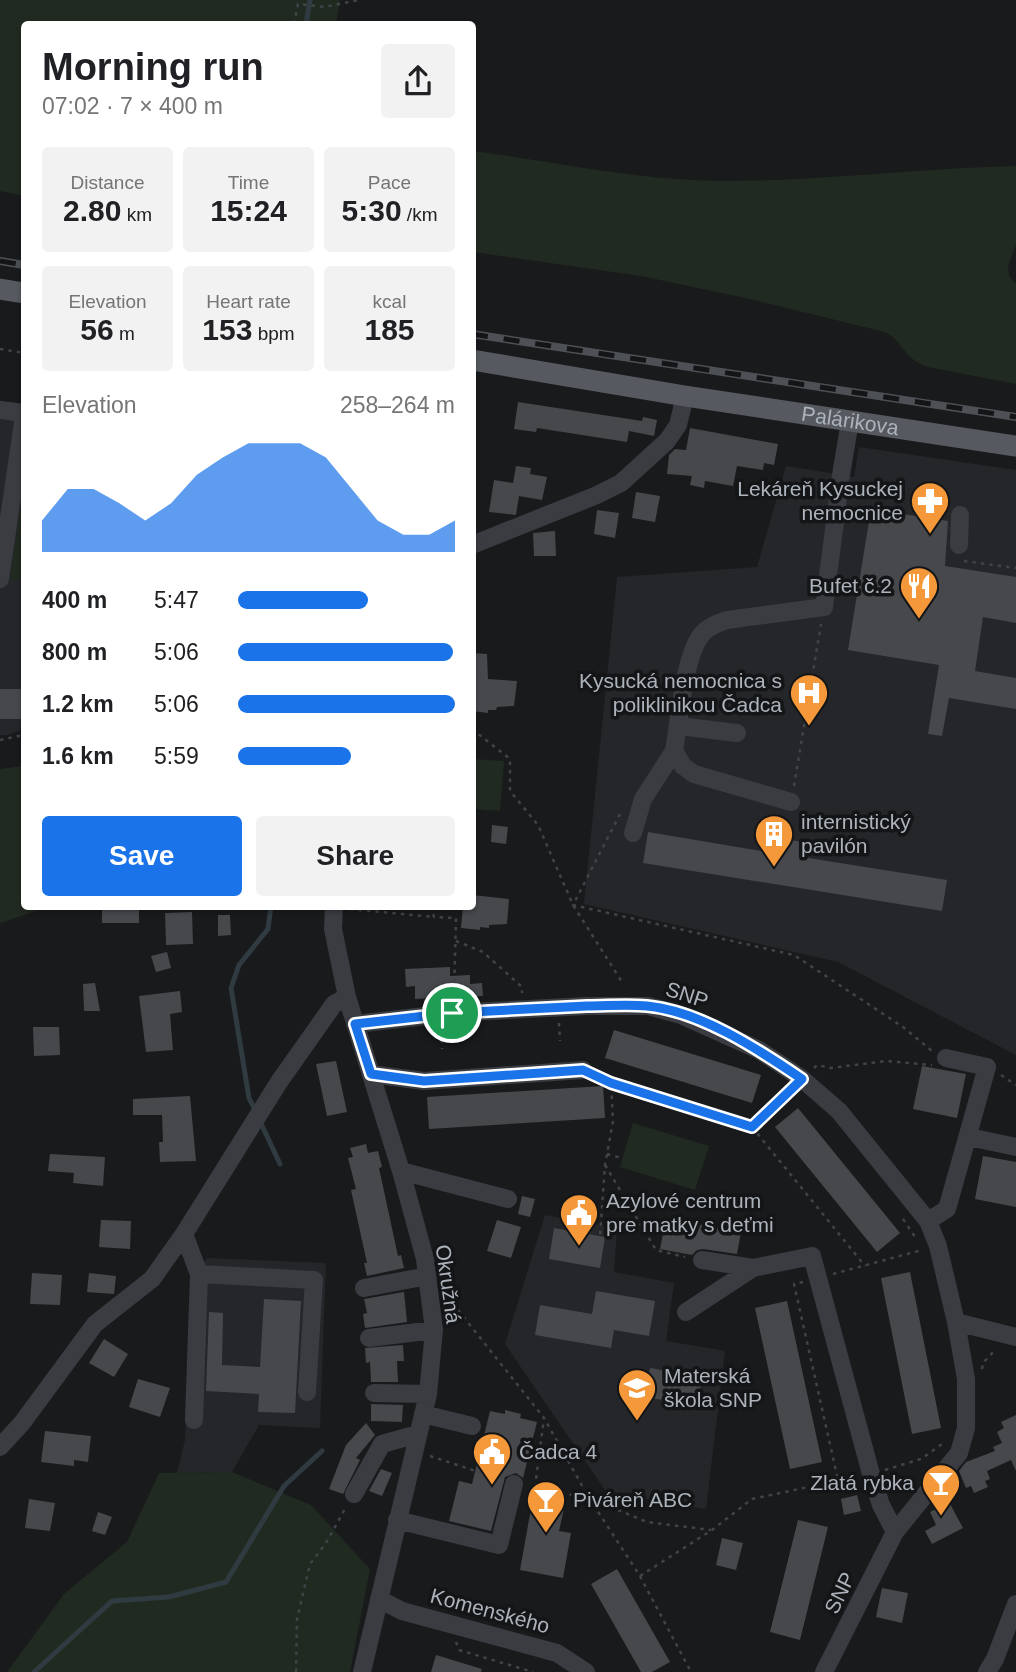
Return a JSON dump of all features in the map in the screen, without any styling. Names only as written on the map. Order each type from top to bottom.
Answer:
[{"type":"main road","points":[[0,289],[21,292]]},
{"type":"main road","name":"Palárikova","points":[[476,361],[685,396],[1016,446]]},
{"type":"street","points":[[476,543],[621,483],[667,441],[678,425],[685,396]]},
{"type":"street","points":[[0,410],[21,414]]},
{"type":"street","points":[[633,833],[643,799],[674,751],[693,648],[702,633],[727,620],[824,607],[850,421]]},
{"type":"street","points":[[0,579],[21,436]]},
{"type":"street","points":[[956,553],[960,515]]},
{"type":"street","points":[[679,726],[737,733]]},
{"type":"street","points":[[674,751],[683,766],[694,774],[791,802]]},
{"type":"street","name":"Okružná","points":[[340,910],[333,929],[347,997],[401,1171],[428,1276],[434,1330],[428,1394],[362,1672]]},
{"type":"street","points":[[0,1447],[22,1423],[94,1324],[152,1279],[184,1234],[279,1082],[334,1004],[347,997]]},
{"type":"street","name":"SNP","points":[[355,1024],[447,1019],[587,1006],[648,1006],[707,1024],[759,1050],[802,1079],[839,1111],[928,1221],[938,1246],[956,1322],[966,1379],[966,1428],[958,1453],[895,1532],[824,1672]]},
{"type":"street","points":[[928,1221],[947,1209],[987,1067],[946,1058]]},
{"type":"street","points":[[371,1074],[424,1081],[583,1070]]},
{"type":"street","points":[[969,1137],[1016,1147]]},
{"type":"street","points":[[401,1171],[508,1199]]},
{"type":"street","points":[[184,1234],[199,1274],[194,1420]]},
{"type":"street","points":[[702,1260],[753,1268],[812,1256],[871,1474],[881,1504],[895,1532]]},
{"type":"street","points":[[686,1312],[753,1268]]},
{"type":"street","points":[[199,1274],[314,1280],[307,1392]]},
{"type":"street","points":[[364,1288],[428,1276]]},
{"type":"street","points":[[956,1322],[1015,1337]]},
{"type":"street","points":[[369,1338],[434,1330]]},
{"type":"street","points":[[374,1393],[428,1394]]},
{"type":"street","points":[[423,1414],[472,1426]]},
{"type":"street","points":[[354,1494],[382,1444],[418,1434]]},
{"type":"street","points":[[397,1520],[499,1545],[514,1484]]},
{"type":"street","name":"Komenského","points":[[379,1600],[402,1611],[557,1653],[586,1672]]},
{"type":"street","points":[[987,1672],[995,1659],[1016,1604]]},
{"type":"path","points":[[295,21],[298,4],[324,7],[359,0]]},
{"type":"path","points":[[0,349],[21,352]]},
{"type":"path","points":[[956,553],[1016,568]]},
{"type":"path","points":[[791,802],[824,607]]},
{"type":"path","points":[[476,732],[510,759],[510,791],[538,825],[573,905],[622,982]]},
{"type":"path","points":[[0,740],[21,736]]},
{"type":"path","points":[[573,905],[618,816],[643,799]]},
{"type":"path","points":[[573,905],[794,955],[903,1027],[929,1050],[946,1058],[942,1066],[886,1061],[831,1068],[817,1065],[752,1127]]},
{"type":"path","points":[[362,910],[456,918],[456,941],[442,1049]]},
{"type":"path","points":[[432,910],[434,917]]},
{"type":"path","points":[[456,941],[483,952],[522,987],[524,1010]]},
{"type":"path","points":[[559,1020],[560,1041]]},
{"type":"path","points":[[583,1070],[611,1083],[752,1127],[865,1266]]},
{"type":"path","points":[[600,1236],[605,1165],[613,1121],[611,1083]]},
{"type":"path","points":[[607,1154],[622,1158]]},
{"type":"path","points":[[605,1165],[656,1250],[702,1260]]},
{"type":"path","points":[[903,1218],[916,1239]]},
{"type":"path","points":[[458,1310],[544,1418],[589,1498],[640,1576],[692,1671]]},
{"type":"path","points":[[981,1374],[983,1363],[988,1357],[1015,1337]]},
{"type":"path","points":[[531,1494],[535,1488],[544,1418]]},
{"type":"path","points":[[640,1576],[712,1530],[752,1499],[871,1474],[921,1459],[966,1428]]},
{"type":"path","points":[[427,1455],[514,1484]]},
{"type":"path","points":[[535,1488],[589,1498],[647,1522],[712,1530]]},
{"type":"path","points":[[296,1672],[296,1619],[310,1564],[326,1543],[354,1494]]},
{"type":"shaded area","points":[[0,0],[340,0],[336,21],[21,21],[21,195],[0,191]]},
{"type":"shaded area","points":[[476,151],[661,178],[725,181],[1016,166],[1016,245],[1008,266],[1009,276],[1016,284],[1016,384],[920,364],[885,332],[641,276],[476,252]]},
{"type":"shaded area","points":[[0,401],[21,404],[21,730],[0,735]]},
{"type":"shaded area","name":"Kysucká nemocnica s poliklinikou Čadca","points":[[859,447],[1016,470],[1016,1055],[838,962],[584,904],[617,577],[757,567],[786,466],[854,477]]},
{"type":"shaded area","points":[[21,505],[21,581],[10,579]]},
{"type":"shaded area","points":[[476,759],[504,761],[500,811],[476,809]]},
{"type":"shaded area","points":[[21,766],[21,910],[39,910],[0,923],[0,769]]},
{"type":"shaded area","points":[[633,1123],[709,1146],[695,1190],[620,1167]]},
{"type":"shaded area","name":"Materská škola SNP","points":[[545,1215],[617,1228],[614,1272],[674,1283],[666,1341],[725,1351],[706,1509],[607,1493],[505,1344]]},
{"type":"shaded area","points":[[208,1258],[326,1263],[320,1428],[259,1425],[232,1472],[177,1473],[185,1440],[191,1273]]},
{"type":"shaded area","points":[[232,1472],[311,1505],[370,1569],[350,1672],[7,1672],[64,1594],[127,1542],[159,1473]]},
{"type":"building","points":[[518,402],[642,421],[643,417],[657,420],[654,436],[629,431],[627,442],[537,428],[536,432],[514,429]]},
{"type":"building","points":[[690,428],[778,444],[774,465],[764,463],[763,470],[737,466],[733,486],[705,481],[704,488],[690,485],[692,476],[667,474],[669,455],[675,449],[686,450]]},
{"type":"building","points":[[516,466],[531,468],[530,474],[547,477],[542,500],[519,496],[516,515],[489,512],[494,480],[513,483]]},
{"type":"building","points":[[636,492],[660,496],[655,522],[632,518]]},
{"type":"building","points":[[871,509],[948,521],[945,566],[1016,577],[1016,623],[983,617],[975,671],[1016,678],[1016,709],[949,698],[942,736],[928,734],[939,665],[848,650]]},
{"type":"building","points":[[597,510],[619,513],[615,538],[594,534]]},
{"type":"building","points":[[555,531],[556,556],[534,556],[533,533]]},
{"type":"building","points":[[476,653],[487,654],[488,679],[517,681],[514,706],[497,707],[496,710],[488,710],[488,713],[476,712]]},
{"type":"building","points":[[0,689],[21,689],[21,719],[0,719]]},
{"type":"building","points":[[492,825],[508,827],[506,844],[491,842]]},
{"type":"building","name":"internistický pavilón","points":[[648,832],[773,853],[775,838],[805,842],[802,857],[947,880],[942,911],[643,863]]},
{"type":"building","points":[[476,895],[509,899],[507,924],[480,927],[480,930],[461,928],[463,910],[476,910]]},
{"type":"building","points":[[102,910],[139,910],[139,923],[102,923]]},
{"type":"building","points":[[192,912],[193,944],[166,945],[165,913]]},
{"type":"building","points":[[218,915],[230,915],[231,935],[218,936]]},
{"type":"building","points":[[167,952],[171,968],[156,972],[151,956]]},
{"type":"building","points":[[450,967],[450,976],[470,975],[470,984],[482,983],[483,996],[415,999],[415,986],[406,987],[405,969]]},
{"type":"building","points":[[95,983],[100,1011],[84,1011],[83,984]]},
{"type":"building","points":[[180,991],[182,1012],[170,1014],[173,1050],[146,1052],[139,996]]},
{"type":"building","points":[[33,1027],[59,1027],[60,1055],[34,1056]]},
{"type":"building","points":[[614,1030],[761,1075],[752,1103],[605,1058]]},
{"type":"building","points":[[336,1061],[347,1112],[327,1116],[316,1064]]},
{"type":"building","points":[[922,1066],[966,1074],[957,1118],[913,1109]]},
{"type":"building","points":[[603,1086],[605,1118],[429,1129],[427,1097]]},
{"type":"building","points":[[190,1096],[196,1161],[160,1162],[159,1142],[163,1142],[162,1115],[133,1115],[133,1099]]},
{"type":"building","points":[[798,1108],[900,1233],[877,1252],[775,1127]]},
{"type":"building","points":[[366,1144],[368,1153],[378,1151],[382,1167],[379,1168],[398,1256],[401,1255],[404,1268],[367,1276],[364,1263],[367,1263],[351,1190],[356,1189],[348,1158],[353,1157],[350,1148]]},
{"type":"building","points":[[50,1154],[105,1157],[103,1186],[73,1183],[74,1173],[48,1171]]},
{"type":"building","points":[[983,1156],[1016,1162],[1016,1207],[975,1199]]},
{"type":"building","points":[[522,1196],[535,1199],[530,1217],[518,1214]]},
{"type":"building","points":[[666,1218],[741,1232],[737,1254],[703,1249],[692,1255],[660,1249]]},
{"type":"building","points":[[101,1220],[131,1221],[130,1249],[99,1247]]},
{"type":"building","points":[[497,1220],[521,1227],[511,1258],[487,1251]]},
{"type":"building","points":[[554,1228],[605,1237],[600,1268],[549,1259]]},
{"type":"building","points":[[910,1272],[941,1428],[912,1434],[881,1278]]},
{"type":"building","points":[[32,1273],[62,1275],[60,1305],[30,1304]]},
{"type":"building","points":[[89,1273],[116,1276],[114,1294],[87,1292]]},
{"type":"building","points":[[596,1291],[655,1301],[649,1336],[614,1330],[611,1348],[535,1335],[540,1305],[592,1314]]},
{"type":"building","points":[[404,1292],[407,1322],[365,1328],[363,1314],[367,1313],[364,1299]]},
{"type":"building","points":[[264,1299],[301,1301],[295,1413],[258,1412],[259,1394],[206,1391],[209,1312],[223,1313],[222,1365],[260,1367]]},
{"type":"building","points":[[787,1301],[822,1462],[790,1469],[755,1308]]},
{"type":"building","points":[[104,1339],[128,1354],[114,1377],[89,1363]]},
{"type":"building","points":[[403,1345],[404,1361],[397,1361],[398,1382],[371,1382],[370,1362],[366,1363],[365,1348]]},
{"type":"building","points":[[650,1368],[702,1377],[697,1406],[645,1397]]},
{"type":"building","points":[[138,1379],[170,1388],[160,1417],[129,1407]]},
{"type":"building","points":[[371,1404],[403,1405],[402,1422],[371,1421]]},
{"type":"building","points":[[505,1410],[521,1414],[520,1418],[537,1422],[523,1478],[516,1473],[505,1477],[491,1531],[449,1521],[459,1481],[472,1484],[490,1411],[505,1414]]},
{"type":"building","points":[[1016,1415],[1016,1471],[1011,1460],[987,1471],[990,1479],[985,1481],[988,1487],[974,1493],[971,1486],[966,1488],[959,1471],[966,1462],[995,1451],[993,1447],[1002,1443],[997,1432],[1004,1428],[1001,1422]]},
{"type":"building","points":[[366,1423],[375,1435],[356,1458],[360,1460],[343,1494],[329,1489],[346,1445]]},
{"type":"building","points":[[45,1431],[91,1436],[88,1462],[74,1460],[74,1466],[41,1462]]},
{"type":"building","points":[[381,1469],[392,1473],[382,1496],[369,1491]]},
{"type":"building","points":[[857,1495],[861,1511],[844,1515],[841,1499]]},
{"type":"building","points":[[29,1499],[55,1503],[50,1531],[25,1528]]},
{"type":"building","points":[[949,1502],[963,1528],[932,1544],[925,1531],[936,1525],[930,1512]]},
{"type":"building","points":[[532,1503],[564,1509],[559,1531],[571,1533],[563,1578],[520,1570]]},
{"type":"building","points":[[98,1512],[112,1517],[105,1535],[92,1531]]},
{"type":"building","points":[[798,1520],[828,1527],[800,1640],[770,1632]]},
{"type":"building","points":[[722,1538],[743,1543],[736,1570],[716,1565]]},
{"type":"building","points":[[617,1569],[670,1662],[652,1672],[641,1672],[591,1584]]},
{"type":"building","points":[[882,1588],[908,1593],[902,1623],[876,1617]]},
{"type":"building","points":[[436,1655],[482,1669],[481,1672],[431,1672]]},
{"type":"waterway","points":[[306,21],[310,0]]},
{"type":"waterway","points":[[255,1110],[249,1098],[231,988],[239,965],[268,929],[270,910]]},
{"type":"waterway","points":[[259,1119],[280,1164]]},
{"type":"waterway","points":[[34,1672],[112,1601],[169,1597],[226,1582],[284,1486],[322,1451]]},
{"type":"railway","points":[[0,261],[21,264]]},
{"type":"railway","points":[[476,335],[1016,417]]},
{"type":"place","name":"Lekáreň Kysuckej nemocnice","points":[[930,535]]},
{"type":"place","name":"Bufet č.2","points":[[919,620]]},
{"type":"place","name":"Kysucká nemocnica s poliklinikou Čadca","points":[[809,727]]},
{"type":"place","name":"internistický pavilón","points":[[774,868]]},
{"type":"place","name":"Azylové centrum pre matky s deťmi","points":[[579,1247]]},
{"type":"place","name":"Materská škola SNP","points":[[637,1422]]},
{"type":"place","name":"Čadca 4","points":[[492,1486]]},
{"type":"place","name":"Zlatá rybka","points":[[941,1517]]},
{"type":"place","name":"Piváreň ABC","points":[[546,1534]]},
{"type":"route","points":[[587,1006],[648,1006],[707,1024],[759,1050],[802,1079],[752,1127],[611,1083],[583,1070],[424,1081],[371,1074],[355,1024],[452,1013],[587,1006]]}]
